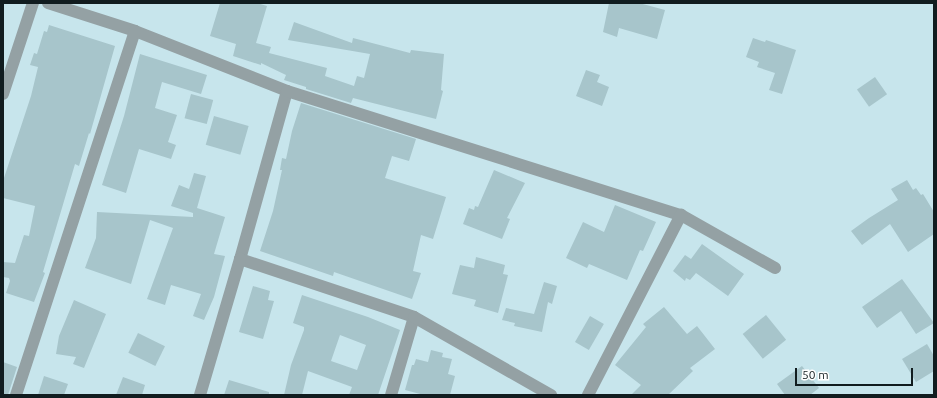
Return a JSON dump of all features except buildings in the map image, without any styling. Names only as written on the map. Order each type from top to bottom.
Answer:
[{"type":"street","points":[[3,94],[33,3]]},
{"type":"street","points":[[48,3],[135,31],[287,91],[681,215],[774,268]]},
{"type":"street","points":[[16,395],[135,31]]},
{"type":"street","points":[[200,395],[287,91]]},
{"type":"street","points":[[588,395],[681,215]]},
{"type":"street","points":[[240,259],[414,317],[551,395]]},
{"type":"street","points":[[392,395],[414,317]]}]
